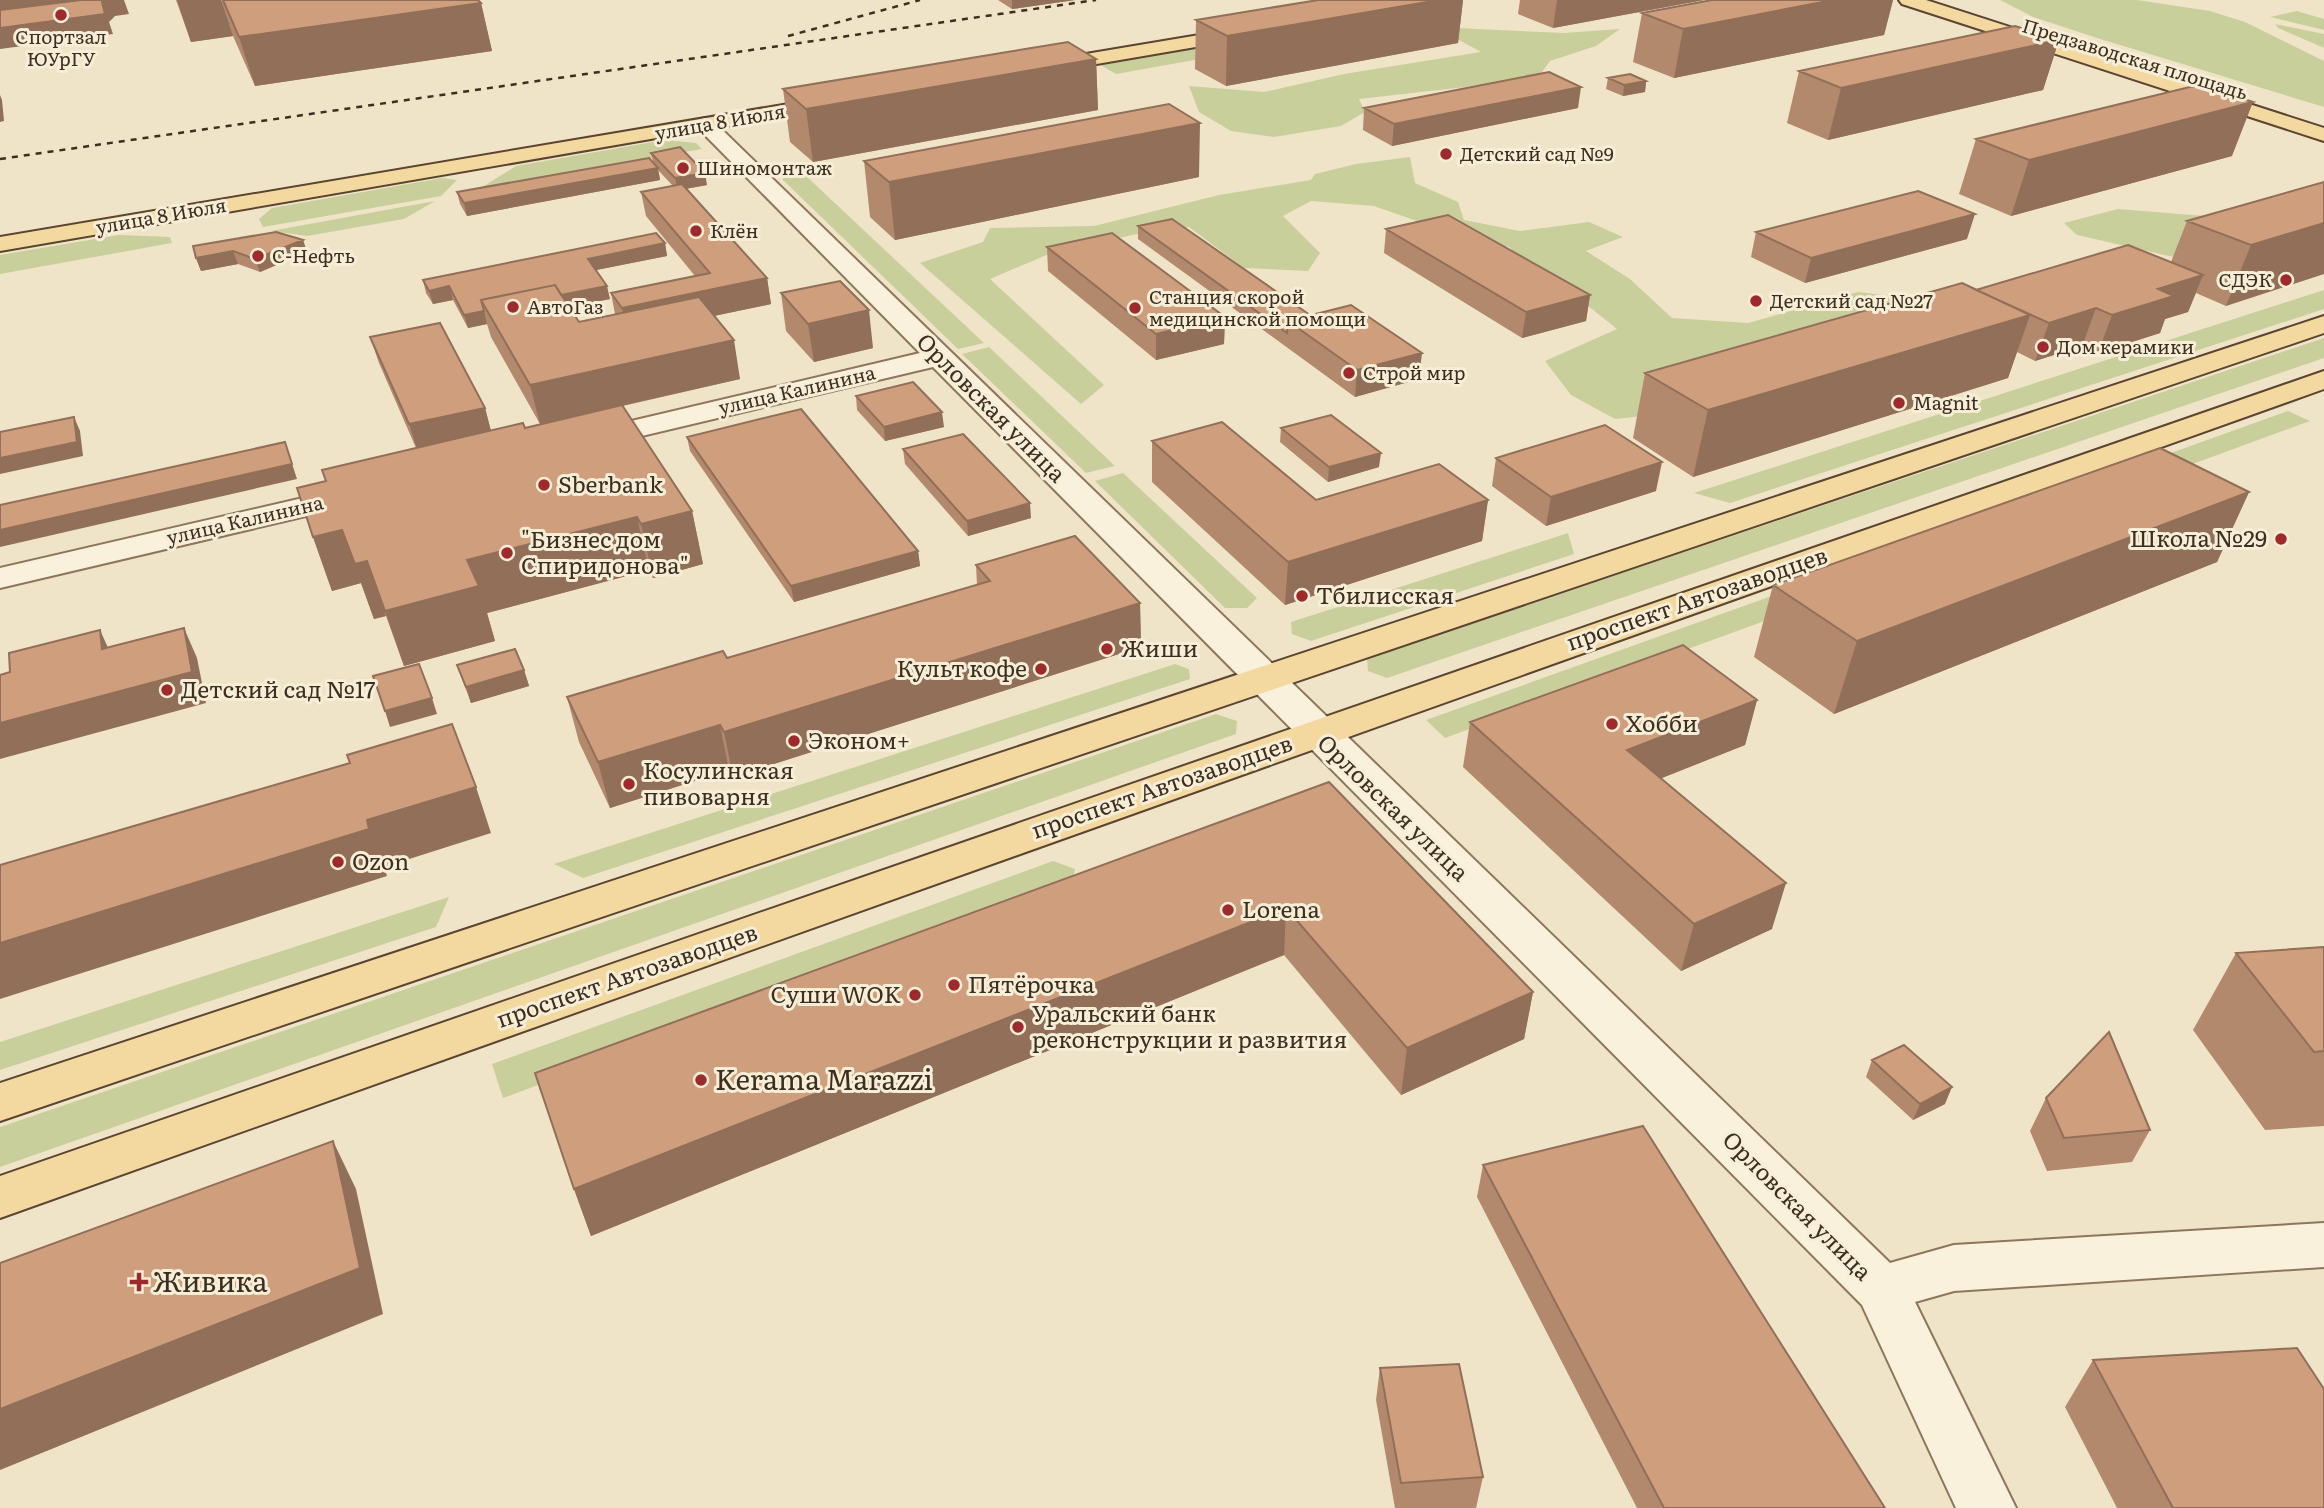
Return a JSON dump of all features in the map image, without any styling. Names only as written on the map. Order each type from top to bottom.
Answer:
[{"type":"main road","name":"Предзаводская площадь","points":[[1908,0],[2324,135]]},
{"type":"main road","name":"Предзаводская площадь","points":[[1947,0],[2324,118]]},
{"type":"main road","points":[[1025,70],[1266,29]]},
{"type":"main road","name":"улица 8 Июля","points":[[0,244],[849,100]]},
{"type":"main road","points":[[0,1102],[2324,324]]},
{"type":"main road","name":"проспект Автозаводцев","points":[[0,1197],[2324,379]]},
{"type":"street","name":"Орловская улица","points":[[705,124],[1316,733],[1881,1289],[1986,1508]]},
{"type":"street","name":"улица Калинина","points":[[554,447],[939,357]]},
{"type":"street","name":"улица Калинина","points":[[0,578],[380,488]]},
{"type":"street","points":[[1881,1289],[1954,1268],[2324,1245]]},
{"type":"green space","points":[[2000,0],[2137,0],[2210,11],[2245,22],[2324,61],[2324,107],[2033,17]]},
{"type":"green space","points":[[1434,6],[1454,14],[1116,74],[1099,64]]},
{"type":"green space","points":[[2297,11],[2324,19],[2324,30],[2270,17]]},
{"type":"green space","points":[[2275,24],[2324,34],[2324,48],[2278,28]]},
{"type":"green space","points":[[1435,27],[1564,33],[1620,29],[1596,46],[1550,61],[1537,79],[1359,99],[1365,112],[1341,126],[1274,137],[1231,131],[1199,112],[1189,86],[1264,92],[1344,74],[1481,52]]},
{"type":"green space","points":[[664,140],[696,143],[702,149],[479,189],[516,166]]},
{"type":"green space","points":[[1410,157],[1415,183],[1458,202],[1464,220],[1520,231],[1589,222],[1623,237],[1586,251],[1630,279],[1672,318],[1748,323],[1858,292],[1931,301],[1704,410],[1615,419],[1571,395],[1545,361],[1617,329],[1592,309],[1545,279],[1509,247],[1437,228],[1374,206],[1311,201],[1283,216],[1320,253],[1308,271],[1244,268],[1189,227],[1152,231],[1056,251],[990,279],[1104,385],[1081,404],[920,263],[983,242],[990,228],[1094,226],[1219,195],[1311,180],[1315,174],[1356,164]]},
{"type":"green space","points":[[791,175],[805,175],[984,343],[958,349],[782,179]]},
{"type":"green space","points":[[442,178],[457,180],[441,196],[263,227],[259,219],[272,208]]},
{"type":"green space","points":[[435,201],[404,219],[307,236],[271,231]]},
{"type":"green space","points":[[2118,209],[2229,218],[2324,212],[2195,262],[2077,235],[2064,223]]},
{"type":"green space","points":[[119,235],[170,237],[172,243],[0,274],[0,255]]},
{"type":"green space","points":[[2324,290],[2324,309],[1730,503],[1694,493]]},
{"type":"green space","points":[[2324,338],[2324,358],[1387,678],[1368,671],[1367,658]]},
{"type":"green space","points":[[989,347],[1115,466],[1086,473],[962,354]]},
{"type":"green space","points":[[2288,411],[2310,421],[1445,738],[1426,720]]},
{"type":"green space","points":[[1123,473],[1257,598],[1247,608],[1225,608],[1095,481]]},
{"type":"green space","points":[[1568,533],[1574,554],[1311,641],[1292,634],[1291,622]]},
{"type":"green space","points":[[1175,664],[1189,669],[1190,679],[583,878],[554,864]]},
{"type":"green space","points":[[1216,714],[1237,721],[1236,734],[0,1167],[0,1127]]},
{"type":"green space","points":[[1053,861],[1075,869],[1071,886],[503,1098],[492,1064]]},
{"type":"green space","points":[[449,897],[436,927],[0,1070],[0,1042]]},
{"type":"building","name":"Спортзал ЮУрГУ","points":[[81,0],[104,0],[102,2],[105,14],[0,28],[0,10]]},
{"type":"building","points":[[223,0],[478,0],[481,3],[239,37]]},
{"type":"building","points":[[1318,0],[1439,0],[1227,36],[1196,20]]},
{"type":"building","points":[[1712,0],[1833,0],[1683,29],[1642,13]]},
{"type":"building","points":[[2015,26],[2059,40],[1841,88],[1799,71]]},
{"type":"building","points":[[1068,42],[1096,59],[806,109],[783,89]]},
{"type":"building","points":[[1549,72],[1581,87],[1394,124],[1364,108]]},
{"type":"building","points":[[1630,74],[1646,81],[1624,85],[1608,78]]},
{"type":"building","points":[[2198,85],[2253,102],[2029,160],[1976,139]]},
{"type":"building","points":[[1169,104],[1200,123],[889,182],[864,161]]},
{"type":"building","points":[[680,147],[705,173],[675,178],[651,153]]},
{"type":"building","points":[[649,158],[658,168],[464,203],[457,192]]},
{"type":"building","points":[[2324,182],[2324,223],[2251,245],[2187,221]]},
{"type":"building","points":[[682,184],[767,278],[622,308],[611,293],[710,273],[641,192]]},
{"type":"building","points":[[1918,191],[1975,214],[1811,258],[1756,232]]},
{"type":"building","points":[[1448,215],[1590,295],[1526,312],[1386,229]]},
{"type":"building","points":[[1172,219],[1310,315],[1288,321],[1287,333],[1138,226]]},
{"type":"building","points":[[276,232],[303,240],[255,259],[233,251],[196,258],[193,246]]},
{"type":"building","points":[[656,233],[665,243],[588,259],[607,286],[561,295],[555,285],[481,300],[484,311],[464,315],[449,286],[429,291],[423,280]]},
{"type":"building","points":[[1112,233],[1225,317],[1156,334],[1047,247]]},
{"type":"building","points":[[2128,245],[2203,275],[2158,289],[2174,296],[2112,315],[2096,308],[2049,323],[1976,290]]},
{"type":"building","points":[[840,281],[869,310],[808,324],[781,293]]},
{"type":"building","points":[[1962,283],[2030,315],[1708,410],[1645,373]]},
{"type":"building","points":[[555,285],[579,322],[699,297],[734,340],[530,385],[481,300]]},
{"type":"building","points":[[1351,305],[1422,353],[1357,370],[1288,321]]},
{"type":"building","points":[[440,323],[485,408],[409,424],[370,337]]},
{"type":"building","points":[[913,382],[942,412],[884,427],[856,396]]},
{"type":"building","points":[[622,405],[692,511],[641,524],[637,517],[467,560],[479,586],[385,611],[367,561],[355,564],[342,530],[313,537],[297,488],[326,481],[322,470],[523,423],[525,428]]},
{"type":"building","points":[[801,409],[918,551],[791,586],[687,437]]},
{"type":"building","points":[[1331,415],[1381,453],[1329,467],[1281,428]]},
{"type":"building","points":[[74,417],[77,442],[0,458],[0,432]]},
{"type":"building","points":[[1222,422],[1316,500],[1439,464],[1488,500],[1288,562],[1152,441]]},
{"type":"building","points":[[1605,425],[1662,462],[1551,497],[1496,458]]},
{"type":"building","points":[[963,434],[1030,503],[967,521],[903,449]]},
{"type":"building","points":[[285,442],[292,464],[0,530],[0,505]]},
{"type":"building","points":[[2160,448],[2249,492],[1857,641],[1773,585]]},
{"type":"building","points":[[1075,536],[1140,603],[724,732],[720,725],[598,762],[567,697],[723,651],[727,658],[990,581],[976,565]]},
{"type":"building","points":[[184,628],[192,672],[0,723],[0,675],[10,672],[9,653],[100,630],[102,649]]},
{"type":"building","points":[[1683,645],[1757,700],[1627,750],[1786,883],[1694,924],[1470,722]]},
{"type":"building","points":[[515,649],[524,670],[466,687],[457,665]]},
{"type":"building","points":[[419,664],[432,698],[385,711],[373,676]]},
{"type":"building","points":[[452,724],[476,787],[367,820],[369,829],[0,943],[0,865],[350,763],[347,755]]},
{"type":"building","points":[[1329,782],[1533,992],[1407,1048],[1286,908],[574,1189],[535,1073]]},
{"type":"building","points":[[2324,947],[2324,1051],[2314,1052],[2236,953]]},
{"type":"building","points":[[2109,1032],[2150,1130],[2064,1138],[2046,1098]]},
{"type":"building","points":[[1904,1045],[1952,1087],[1920,1104],[1872,1060]]},
{"type":"building","points":[[1643,1126],[1885,1508],[1664,1508],[1483,1165]]},
{"type":"building","points":[[333,1141],[360,1268],[0,1409],[0,1263]]},
{"type":"building","points":[[2297,1348],[2324,1389],[2324,1508],[2173,1508],[2093,1360]]},
{"type":"building","points":[[1459,1364],[1483,1477],[1401,1483],[1380,1368]]},
{"type":"railway","points":[[788,36],[920,0]]},
{"type":"railway","points":[[0,159],[1096,0]]},
{"type":"place","name":"Спортзал ЮУрГУ","points":[[61,15]]},
{"type":"place","name":"Детский сад №9","points":[[1446,154]]},
{"type":"place","name":"Шиномонтаж","points":[[683,168]]},
{"type":"place","name":"Клён","points":[[696,231]]},
{"type":"place","name":"С-Нефть","points":[[258,256]]},
{"type":"place","name":"СДЭК","points":[[2286,280]]},
{"type":"place","name":"Детский сад №27","points":[[1756,301]]},
{"type":"place","name":"АвтоГаз","points":[[513,307]]},
{"type":"place","name":"Станция скорой медицинской помощи","points":[[1135,308]]},
{"type":"place","name":"Дом керамики","points":[[2043,347]]},
{"type":"place","name":"Строй мир","points":[[1349,373]]},
{"type":"place","name":"Magnit","points":[[1899,403]]},
{"type":"place","name":"Sberbank","points":[[544,485]]},
{"type":"place","name":"Школа №29","points":[[2281,539]]},
{"type":"place","name":"\"Бизнес дом Спиридонова\"","points":[[507,553]]},
{"type":"place","name":"Тбилисская","points":[[1302,596]]},
{"type":"place","name":"Жиши","points":[[1107,649]]},
{"type":"place","name":"Культ кофе","points":[[1041,669]]},
{"type":"place","name":"Детский сад №17","points":[[167,690]]},
{"type":"place","name":"Хобби","points":[[1612,724]]},
{"type":"place","name":"Эконом+","points":[[794,741]]},
{"type":"place","name":"Косулинская пивоварня","points":[[629,784]]},
{"type":"place","name":"Ozon","points":[[338,862]]},
{"type":"place","name":"Lorena","points":[[1228,910]]},
{"type":"place","name":"Пятёрочка","points":[[954,985]]},
{"type":"place","name":"Суши WOK","points":[[915,995]]},
{"type":"place","name":"Уральский банк реконструкции и развития","points":[[1018,1027]]},
{"type":"place","name":"Kerama Marazzi","points":[[701,1080]]},
{"type":"place","name":"Живика","points":[[139,1282]]}]
